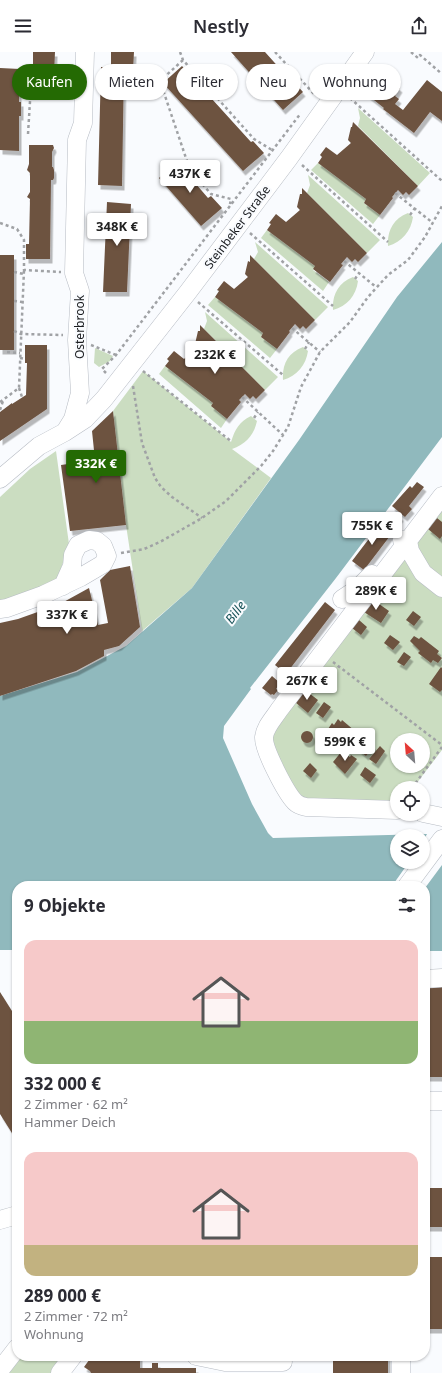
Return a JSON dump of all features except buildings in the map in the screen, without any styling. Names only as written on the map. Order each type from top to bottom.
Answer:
[{"type":"street","name":"Osterbrook","points":[[85,52],[85,64]]},
{"type":"street","name":"Steinbeker Straße","points":[[357,64],[365,52]]},
{"type":"street","name":"Osterbrook","points":[[65,432],[73,420],[80,392],[77,338],[80,291],[74,273],[77,140],[83,123],[84,100]]},
{"type":"street","name":"Steinbeker Straße","points":[[0,479],[39,446],[85,419],[104,399],[125,383],[125,358],[188,292],[331,100]]},
{"type":"street","points":[[80,392],[94,388],[98,390],[104,399]]},
{"type":"street","points":[[390,810],[306,807],[298,805],[290,795],[272,763],[264,743],[265,733],[279,710],[442,496]]},
{"type":"street","points":[[342,599],[368,579],[402,539],[408,540]]},
{"type":"street","points":[[0,609],[7,608],[43,595],[63,586],[103,564],[107,556],[103,546],[97,541],[89,540],[78,545],[72,554],[72,566],[63,586]]},
{"type":"street","points":[[408,540],[410,551],[423,573],[442,588]]},
{"type":"street","points":[[430,814],[442,816]]},
{"type":"street","points":[[411,881],[441,840]]},
{"type":"street","points":[[430,979],[442,978]]},
{"type":"street","points":[[430,1101],[442,1101]]},
{"type":"street","points":[[0,1220],[12,1216]]},
{"type":"street","points":[[0,1370],[12,1354]]},
{"type":"street","points":[[60,1373],[69,1361]]},
{"type":"street","points":[[220,1361],[283,1364]]},
{"type":"street","points":[[401,1361],[401,1373]]},
{"type":"path","points":[[180,52],[184,60],[254,139],[272,150],[290,156],[388,242]]},
{"type":"path","points":[[275,52],[309,89]]},
{"type":"path","points":[[412,52],[418,58],[420,55],[442,74]]},
{"type":"path","points":[[184,60],[160,81],[190,170],[211,194],[231,199],[230,206],[242,220],[333,306]]},
{"type":"path","points":[[28,134],[30,100]]},
{"type":"path","points":[[352,100],[442,181]]},
{"type":"path","points":[[202,518],[172,497],[161,487],[155,478],[142,444],[125,383],[102,369],[125,358],[230,206],[305,107]]},
{"type":"path","points":[[395,194],[433,223]]},
{"type":"path","points":[[107,556],[144,549],[160,542],[202,518],[226,501],[252,476],[273,451],[283,435],[292,417],[301,387],[320,352],[350,322],[376,287],[388,275],[408,260],[425,237],[442,206]]},
{"type":"path","points":[[410,215],[415,208]]},
{"type":"path","points":[[0,223],[17,229],[24,240],[19,388],[22,397]]},
{"type":"path","points":[[344,261],[376,287]]},
{"type":"path","points":[[24,270],[74,273]]},
{"type":"path","points":[[14,272],[24,274]]},
{"type":"path","points":[[355,279],[359,273]]},
{"type":"path","points":[[188,292],[283,375]]},
{"type":"path","points":[[14,301],[22,302]]},
{"type":"path","points":[[292,328],[320,352]]},
{"type":"path","points":[[14,331],[21,334],[77,338],[125,358],[143,370],[232,442]]},
{"type":"path","points":[[305,348],[309,342]]},
{"type":"path","points":[[7,352],[20,353]]},
{"type":"path","points":[[20,358],[25,358]]},
{"type":"path","points":[[0,410],[2,402],[19,388]]},
{"type":"path","points":[[242,397],[283,435]]},
{"type":"path","points":[[254,418],[258,412]]},
{"type":"path","points":[[322,654],[442,746],[417,781]]},
{"type":"green space","points":[[358,108],[430,173],[418,186],[358,126],[360,118]]},
{"type":"green space","points":[[318,163],[366,199],[364,203],[380,215],[373,224],[311,170]]},
{"type":"green space","points":[[308,175],[380,240],[367,253],[307,193],[310,185]]},
{"type":"green space","points":[[408,213],[413,217],[408,231],[398,242],[388,246],[392,226],[398,219]]},
{"type":"green space","points":[[267,230],[315,266],[313,270],[329,282],[323,291],[261,238]]},
{"type":"green space","points":[[255,242],[328,307],[315,320],[254,259],[258,252]]},
{"type":"green space","points":[[353,277],[358,281],[353,296],[343,306],[333,310],[337,290],[343,283]]},
{"type":"green space","points":[[215,297],[263,333],[261,337],[277,349],[270,358],[208,305]]},
{"type":"green space","points":[[205,312],[278,377],[265,390],[204,329],[207,321]]},
{"type":"green space","points":[[303,347],[308,351],[303,365],[293,376],[283,380],[287,360],[293,352]]},
{"type":"green space","points":[[95,348],[113,356],[110,361],[99,367],[94,363]]},
{"type":"green space","points":[[165,366],[213,403],[211,406],[227,419],[221,428],[159,374]]},
{"type":"green space","points":[[143,371],[231,442],[240,423],[251,416],[257,421],[254,431],[249,438],[232,449],[271,478],[192,588],[142,631],[126,525],[113,411]]},
{"type":"green space","points":[[56,451],[69,544],[57,581],[0,603],[0,497],[30,469]]},
{"type":"green space","points":[[442,489],[442,750],[430,766],[430,733],[390,733],[390,773],[424,773],[418,781],[390,781],[390,810],[305,810],[260,731]]},
{"type":"green space","points":[[14,1361],[64,1361],[55,1373],[6,1373]]},
{"type":"water","name":"Bille","points":[[442,242],[442,437],[336,578],[250,688],[251,689],[224,726],[223,738],[252,804],[268,833],[273,838],[390,835],[390,869],[430,869],[430,842],[442,842],[442,951],[430,951],[430,881],[12,881],[12,950],[0,950],[0,696],[77,672],[126,646],[192,588],[299,440],[397,297]]},
{"type":"pier","points":[[430,841],[442,841],[442,865],[430,881],[396,881],[404,869],[430,869]]}]
